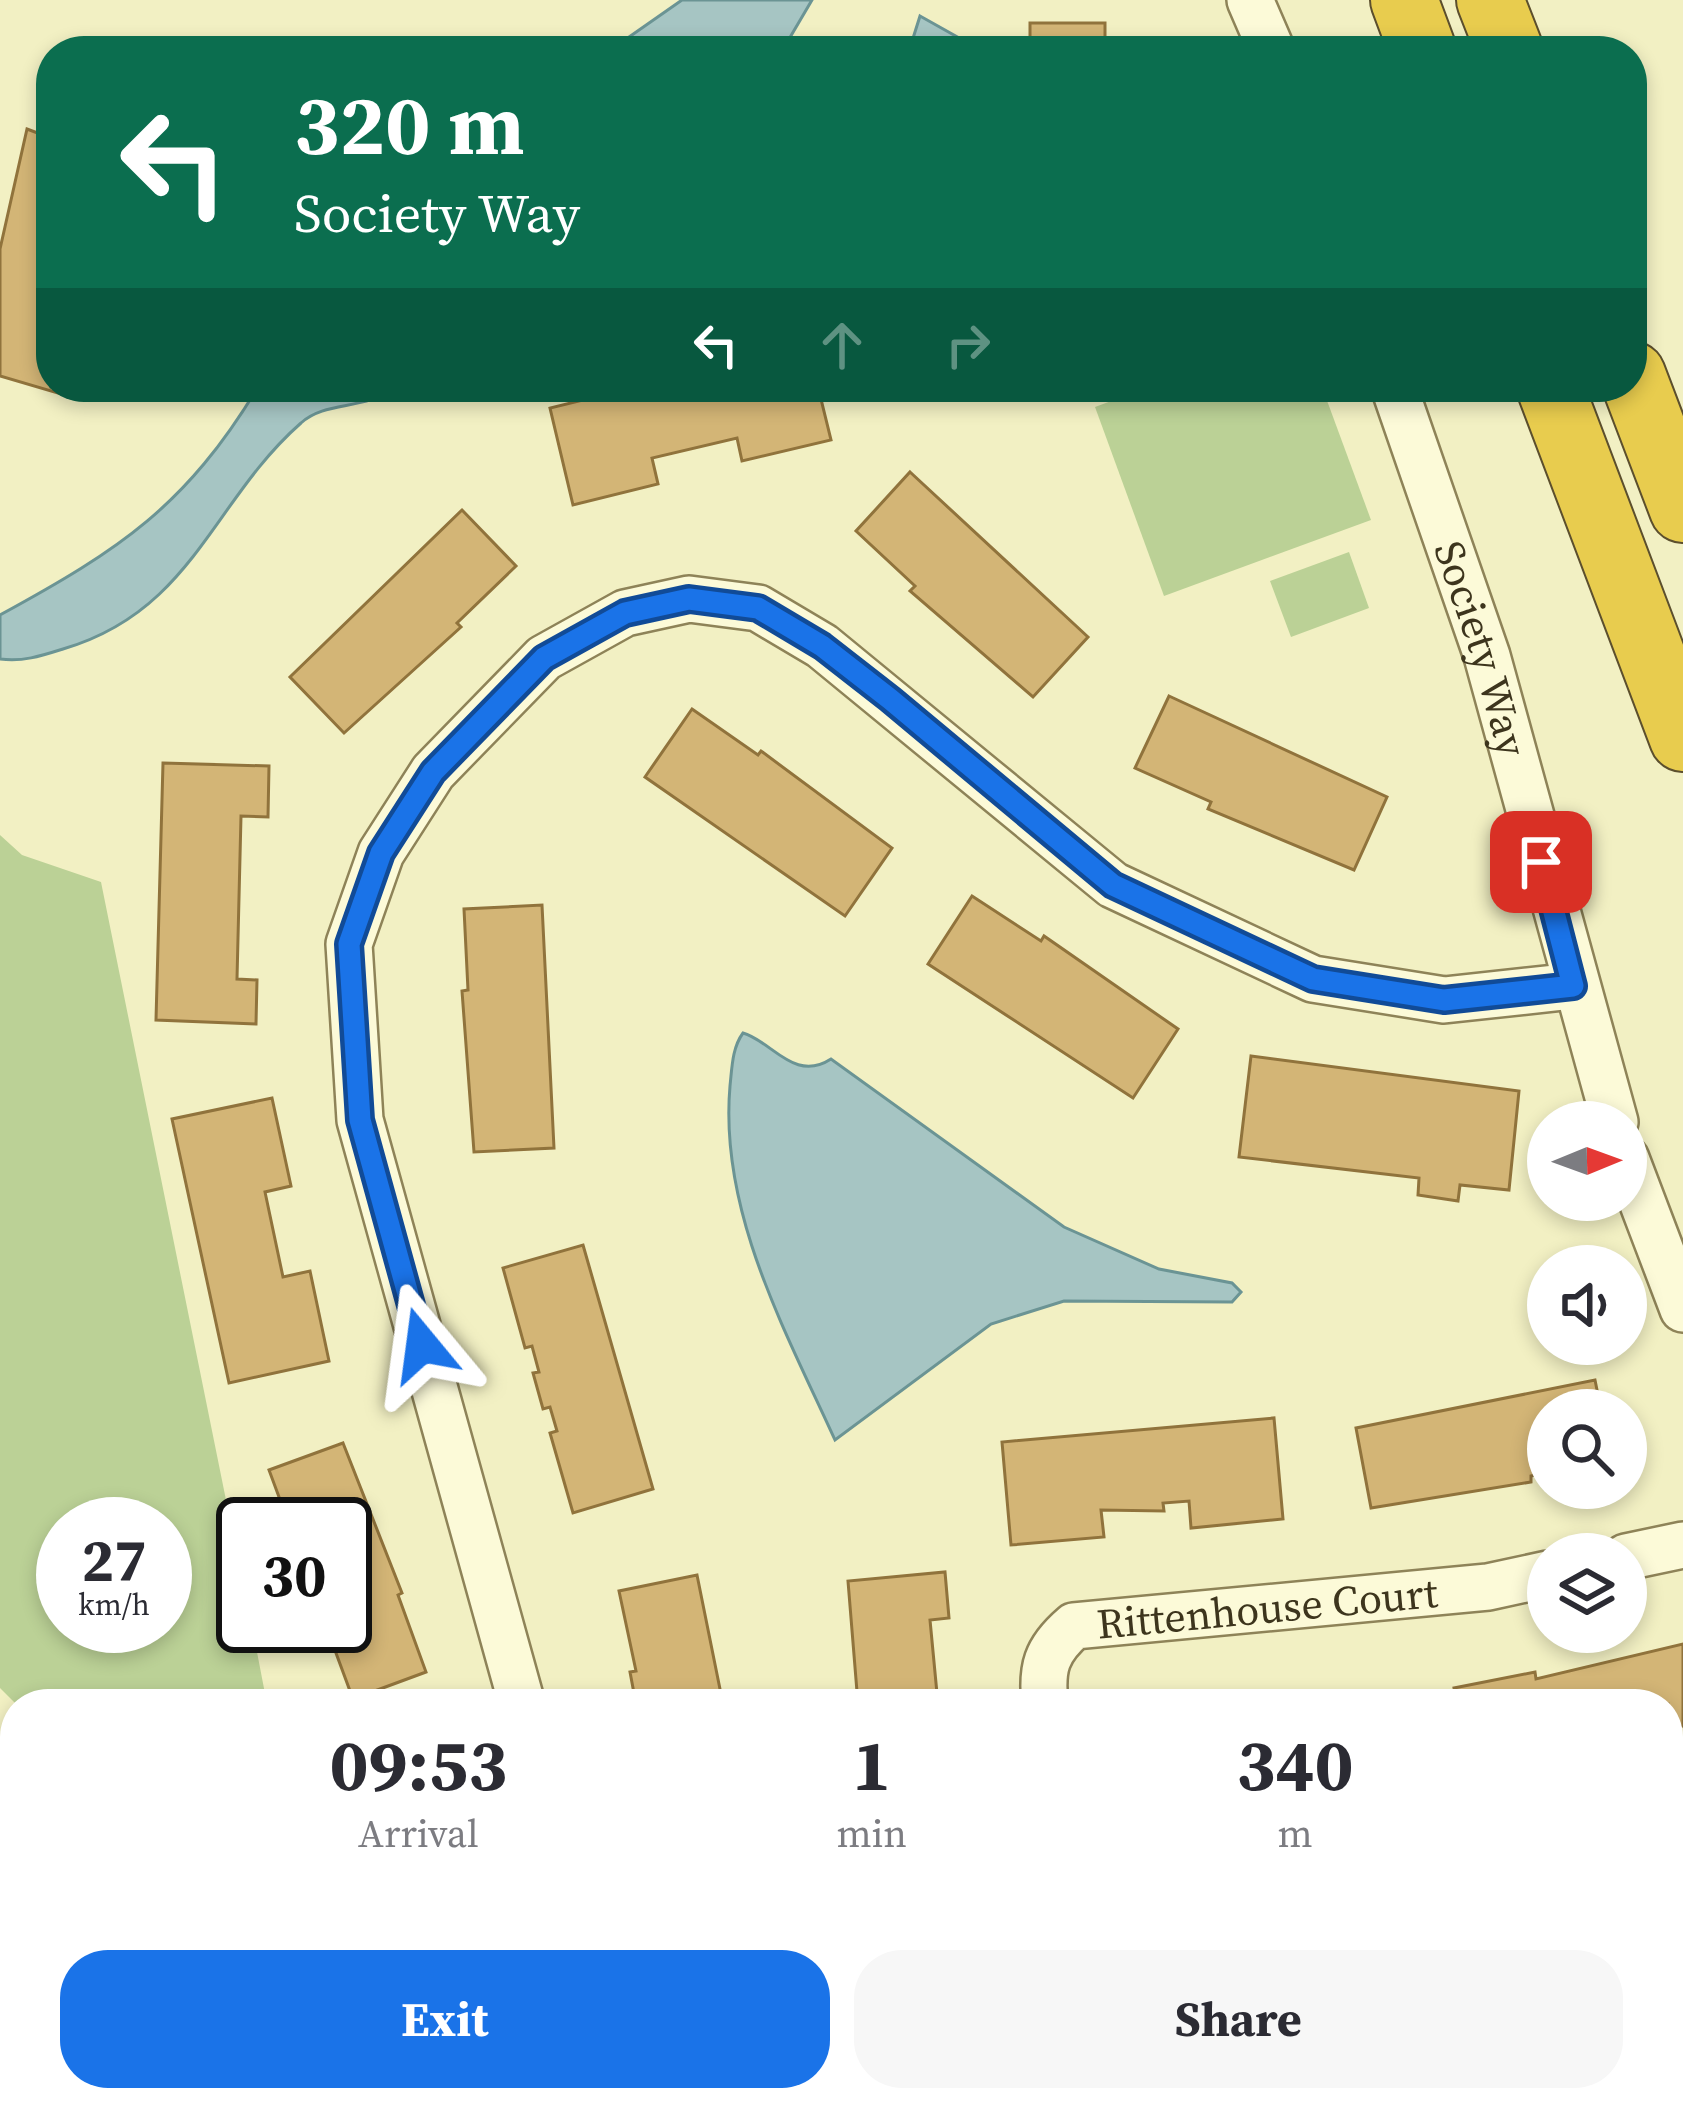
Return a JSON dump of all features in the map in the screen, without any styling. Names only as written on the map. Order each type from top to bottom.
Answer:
[{"type":"highway","points":[[1404,0],[1417,36]]},
{"type":"highway","points":[[1490,0],[1506,36]]},
{"type":"highway","points":[[1504,0],[1510,36]]},
{"type":"highway","points":[[1556,402],[1683,738]]},
{"type":"highway","points":[[1643,402],[1683,509]]},
{"type":"street","points":[[1250,0],[1266,36]]},
{"type":"street","name":"Society Way","points":[[1399,402],[1487,656],[1573,986],[1609,1101]]},
{"type":"street","points":[[518,1689],[360,1120],[349,944],[381,853],[433,772],[544,658],[625,613],[689,599],[758,608],[839,659],[1113,885],[1313,979],[1444,1000],[1573,986]]},
{"type":"street","points":[[1647,1214],[1683,1309]]},
{"type":"street","points":[[1647,1553],[1683,1545]]},
{"type":"street","name":"Rittenhouse Court","points":[[1044,1689],[1042,1672],[1052,1645],[1074,1626],[1488,1587],[1527,1579]]},
{"type":"green space","points":[[1108,402],[1328,402],[1371,520],[1164,596],[1095,407]]},
{"type":"green space","points":[[1349,552],[1369,608],[1291,637],[1270,581]]},
{"type":"green space","points":[[0,835],[22,855],[101,882],[225,1497],[216,1497],[216,1653],[257,1653],[264,1689],[0,1688]]},
{"type":"water","points":[[682,0],[812,0],[791,36],[630,36]]},
{"type":"water","points":[[920,16],[956,36],[914,36]]},
{"type":"water","points":[[248,402],[362,402],[322,411],[301,423],[271,454],[172,581],[143,609],[107,632],[63,649],[24,659],[0,659],[0,615],[81,568],[147,521],[177,494]]},
{"type":"water","points":[[743,1033],[795,1063],[818,1065],[831,1059],[1064,1227],[1159,1269],[1232,1283],[1241,1292],[1232,1302],[1064,1301],[991,1324],[835,1440],[777,1313],[745,1224],[729,1133],[730,1086]]},
{"type":"building","points":[[1030,23],[1105,23],[1105,36],[1030,36]]},
{"type":"building","points":[[27,129],[36,132],[36,387],[0,376],[0,249]]},
{"type":"building","points":[[575,402],[822,402],[831,440],[742,461],[737,438],[652,458],[658,484],[573,505],[550,408]]},
{"type":"building","points":[[910,472],[1088,637],[1033,697],[910,591],[915,586],[856,531]]},
{"type":"building","points":[[462,510],[516,566],[457,623],[461,627],[344,733],[290,677]]},
{"type":"building","points":[[1169,696],[1387,797],[1354,870],[1208,809],[1211,802],[1135,768]]},
{"type":"building","points":[[692,709],[758,755],[761,751],[892,848],[845,916],[645,777]]},
{"type":"building","points":[[163,763],[269,766],[268,817],[241,816],[237,979],[257,980],[256,1024],[156,1020]]},
{"type":"building","points":[[972,896],[1041,941],[1044,936],[1178,1029],[1133,1098],[928,964]]},
{"type":"building","points":[[542,905],[554,1148],[474,1152],[462,991],[468,990],[464,909]]},
{"type":"building","points":[[1251,1056],[1519,1091],[1509,1190],[1460,1185],[1458,1201],[1418,1195],[1419,1178],[1239,1157]]},
{"type":"building","points":[[272,1098],[291,1186],[265,1192],[283,1277],[310,1271],[329,1361],[229,1383],[172,1119]]},
{"type":"building","points":[[583,1245],[653,1489],[573,1513],[550,1433],[557,1431],[550,1407],[543,1409],[533,1373],[539,1372],[532,1346],[525,1348],[503,1268]]},
{"type":"building","points":[[1595,1380],[1597,1389],[1550,1389]]},
{"type":"building","points":[[1527,1394],[1527,1483],[1371,1508],[1356,1428]]},
{"type":"building","points":[[1274,1418],[1283,1519],[1191,1528],[1189,1501],[1163,1503],[1164,1511],[1101,1510],[1104,1537],[1011,1545],[1002,1442]]},
{"type":"building","points":[[343,1443],[364,1497],[279,1497],[269,1470]]},
{"type":"building","points":[[372,1517],[426,1672],[380,1689],[349,1689],[336,1653],[372,1653]]},
{"type":"building","points":[[945,1572],[949,1618],[930,1620],[937,1689],[857,1689],[848,1581]]},
{"type":"building","points":[[697,1575],[720,1689],[633,1689],[630,1672],[636,1671],[619,1591]]},
{"type":"building","points":[[1683,1644],[1683,1689],[1454,1689],[1535,1672],[1536,1679]]},
{"type":"route","points":[[422,1345],[360,1120],[350,1027],[349,944],[381,853],[433,772],[544,658],[625,613],[689,599],[758,608],[822,646],[958,752],[1113,885],[1313,979],[1444,1000],[1573,986],[1541,862]]}]
